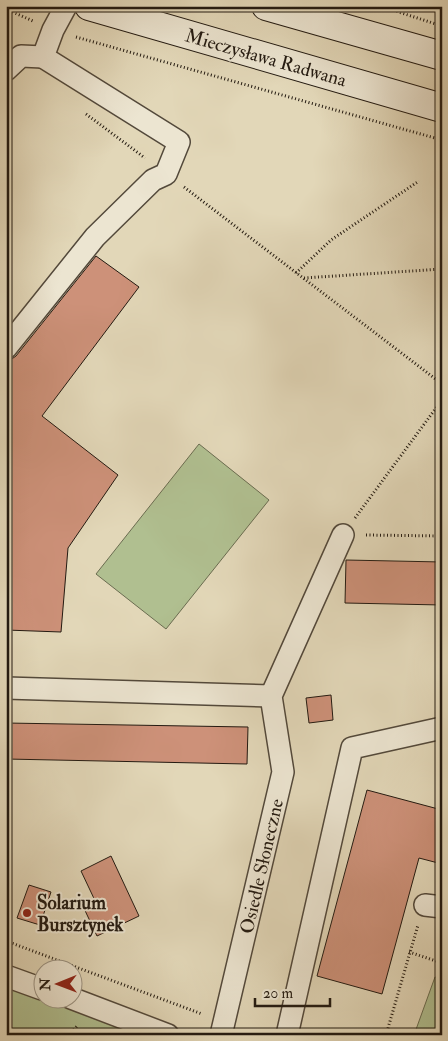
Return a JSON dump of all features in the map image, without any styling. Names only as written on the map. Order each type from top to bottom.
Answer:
[{"type":"main road","name":"Mieczysława Radwana","points":[[89,6],[442,108]]},
{"type":"main road","points":[[266,6],[442,56]]},
{"type":"street","points":[[43,57],[53,30],[66,6]]},
{"type":"street","points":[[6,70],[21,56],[43,57],[179,142],[166,174],[153,180],[95,238],[6,348]]},
{"type":"street","points":[[6,688],[271,696],[343,534]]},
{"type":"street","name":"Osiedle Słoneczne","points":[[223,1028],[283,772],[271,696]]},
{"type":"street","points":[[287,1035],[352,748],[442,728]]},
{"type":"street","points":[[6,976],[32,985]]},
{"type":"street","points":[[82,1002],[168,1035]]},
{"type":"path","points":[[380,6],[442,26]]},
{"type":"path","points":[[6,9],[53,30],[442,140]]},
{"type":"path","points":[[79,109],[442,384]]},
{"type":"path","points":[[296,273],[331,240],[419,182]]},
{"type":"path","points":[[303,278],[442,269]]},
{"type":"path","points":[[442,394],[439,404],[442,481]]},
{"type":"path","points":[[343,534],[439,404]]},
{"type":"path","points":[[343,534],[442,536]]},
{"type":"path","points":[[386,1035],[409,952],[433,906]]},
{"type":"path","points":[[6,941],[223,1028],[256,1035]]},
{"type":"path","points":[[409,952],[442,963]]},
{"type":"green space","points":[[199,444],[269,500],[166,629],[96,574]]},
{"type":"green space","points":[[6,976],[32,992],[32,1008],[82,1008],[82,1003],[168,1035],[6,1035]]},
{"type":"green space","points":[[435,977],[442,979],[442,1035],[414,1035]]},
{"type":"building","points":[[96,256],[139,287],[42,416],[118,475],[68,548],[61,632],[6,630],[6,363],[16,356]]},
{"type":"building","points":[[346,560],[442,562],[442,605],[345,603]]},
{"type":"building","points":[[331,695],[333,720],[309,723],[306,698]]},
{"type":"building","points":[[6,723],[248,727],[247,764],[6,759]]},
{"type":"building","points":[[367,790],[442,810],[442,864],[419,858],[382,994],[317,976]]},
{"type":"building","points":[[111,856],[139,916],[97,936],[81,902],[98,907],[81,871]]},
{"type":"building","points":[[29,885],[51,892],[40,925],[17,918]]},
{"type":"place","name":"Solarium Bursztynek","points":[[27,913]]}]
